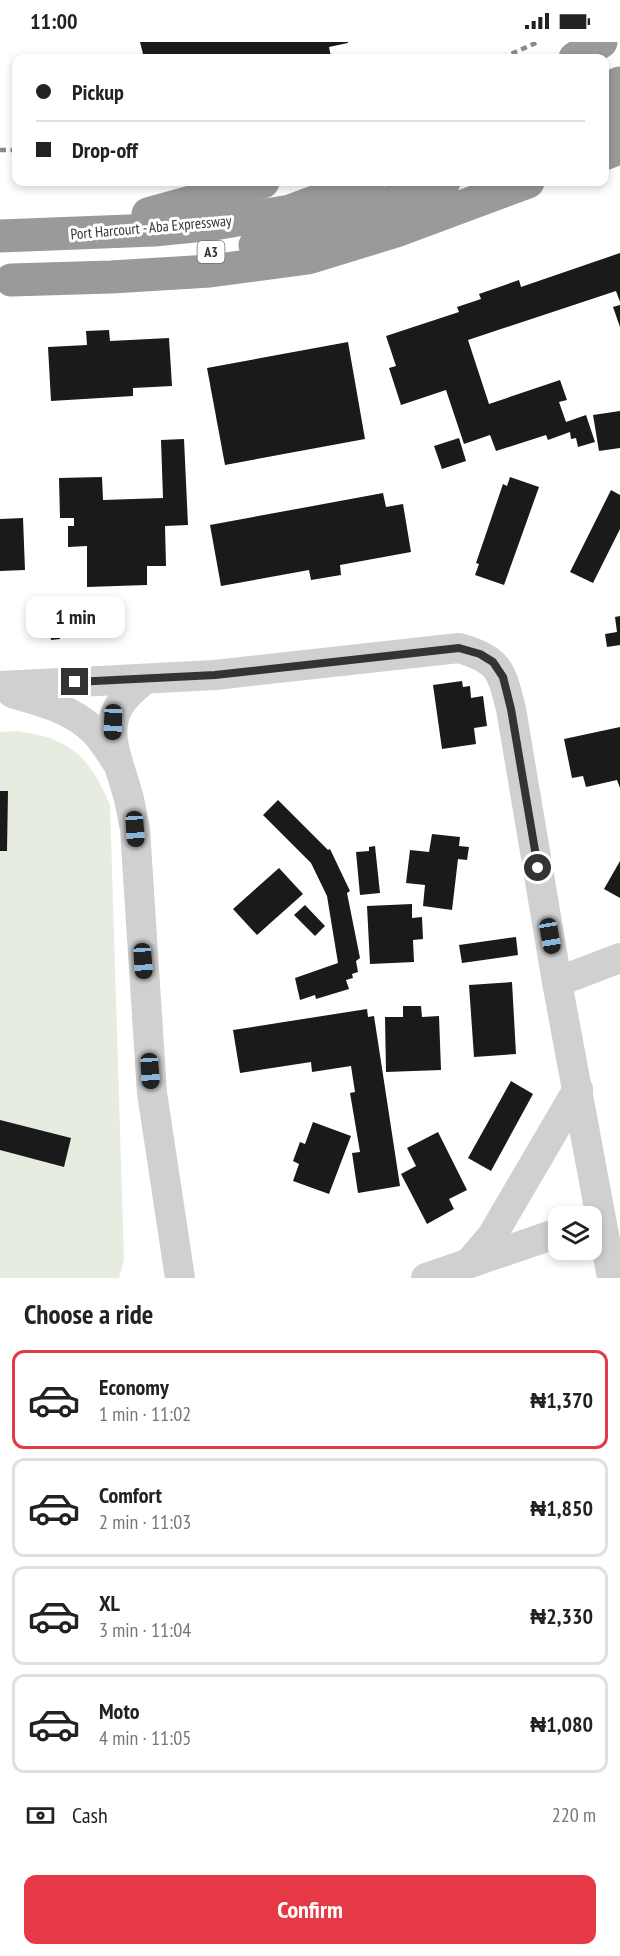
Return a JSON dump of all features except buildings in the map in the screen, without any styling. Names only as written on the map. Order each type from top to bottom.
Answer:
[{"type":"highway","points":[[582,54],[601,42]]},
{"type":"highway","points":[[58,235],[180,206],[249,186]]},
{"type":"highway","name":"Port Harcourt - Aba Expressway","points":[[0,236],[154,230],[214,224],[290,211],[357,186]]},
{"type":"highway","name":"Port Harcourt - Aba Expressway","points":[[5,280],[93,265],[219,251],[291,239],[433,186]]},
{"type":"highway","points":[[5,280],[210,271],[308,258],[396,231],[517,186]]},
{"type":"street","points":[[0,688],[215,675],[459,648],[480,654],[493,662],[503,677],[511,709],[557,982],[604,1220],[612,1278]]},
{"type":"street","points":[[145,679],[118,707],[113,722],[112,739],[135,829],[152,1093],[176,1275]]},
{"type":"street","points":[[0,688],[47,703],[72,714],[94,731],[118,764]]},
{"type":"street","points":[[557,982],[620,958]]},
{"type":"street","points":[[469,1263],[492,1236],[578,1089]]},
{"type":"street","points":[[426,1278],[548,1236]]},
{"type":"shaded area","points":[[16,731],[51,739],[75,752],[94,774],[110,805],[124,1260],[119,1278],[0,1278],[0,732]]},
{"type":"railway","points":[[511,54],[538,42]]},
{"type":"railway","points":[[0,150],[12,150]]},
{"type":"route","points":[[75,682],[215,675],[459,648],[480,654],[493,662],[503,677],[511,709],[538,868]]}]
